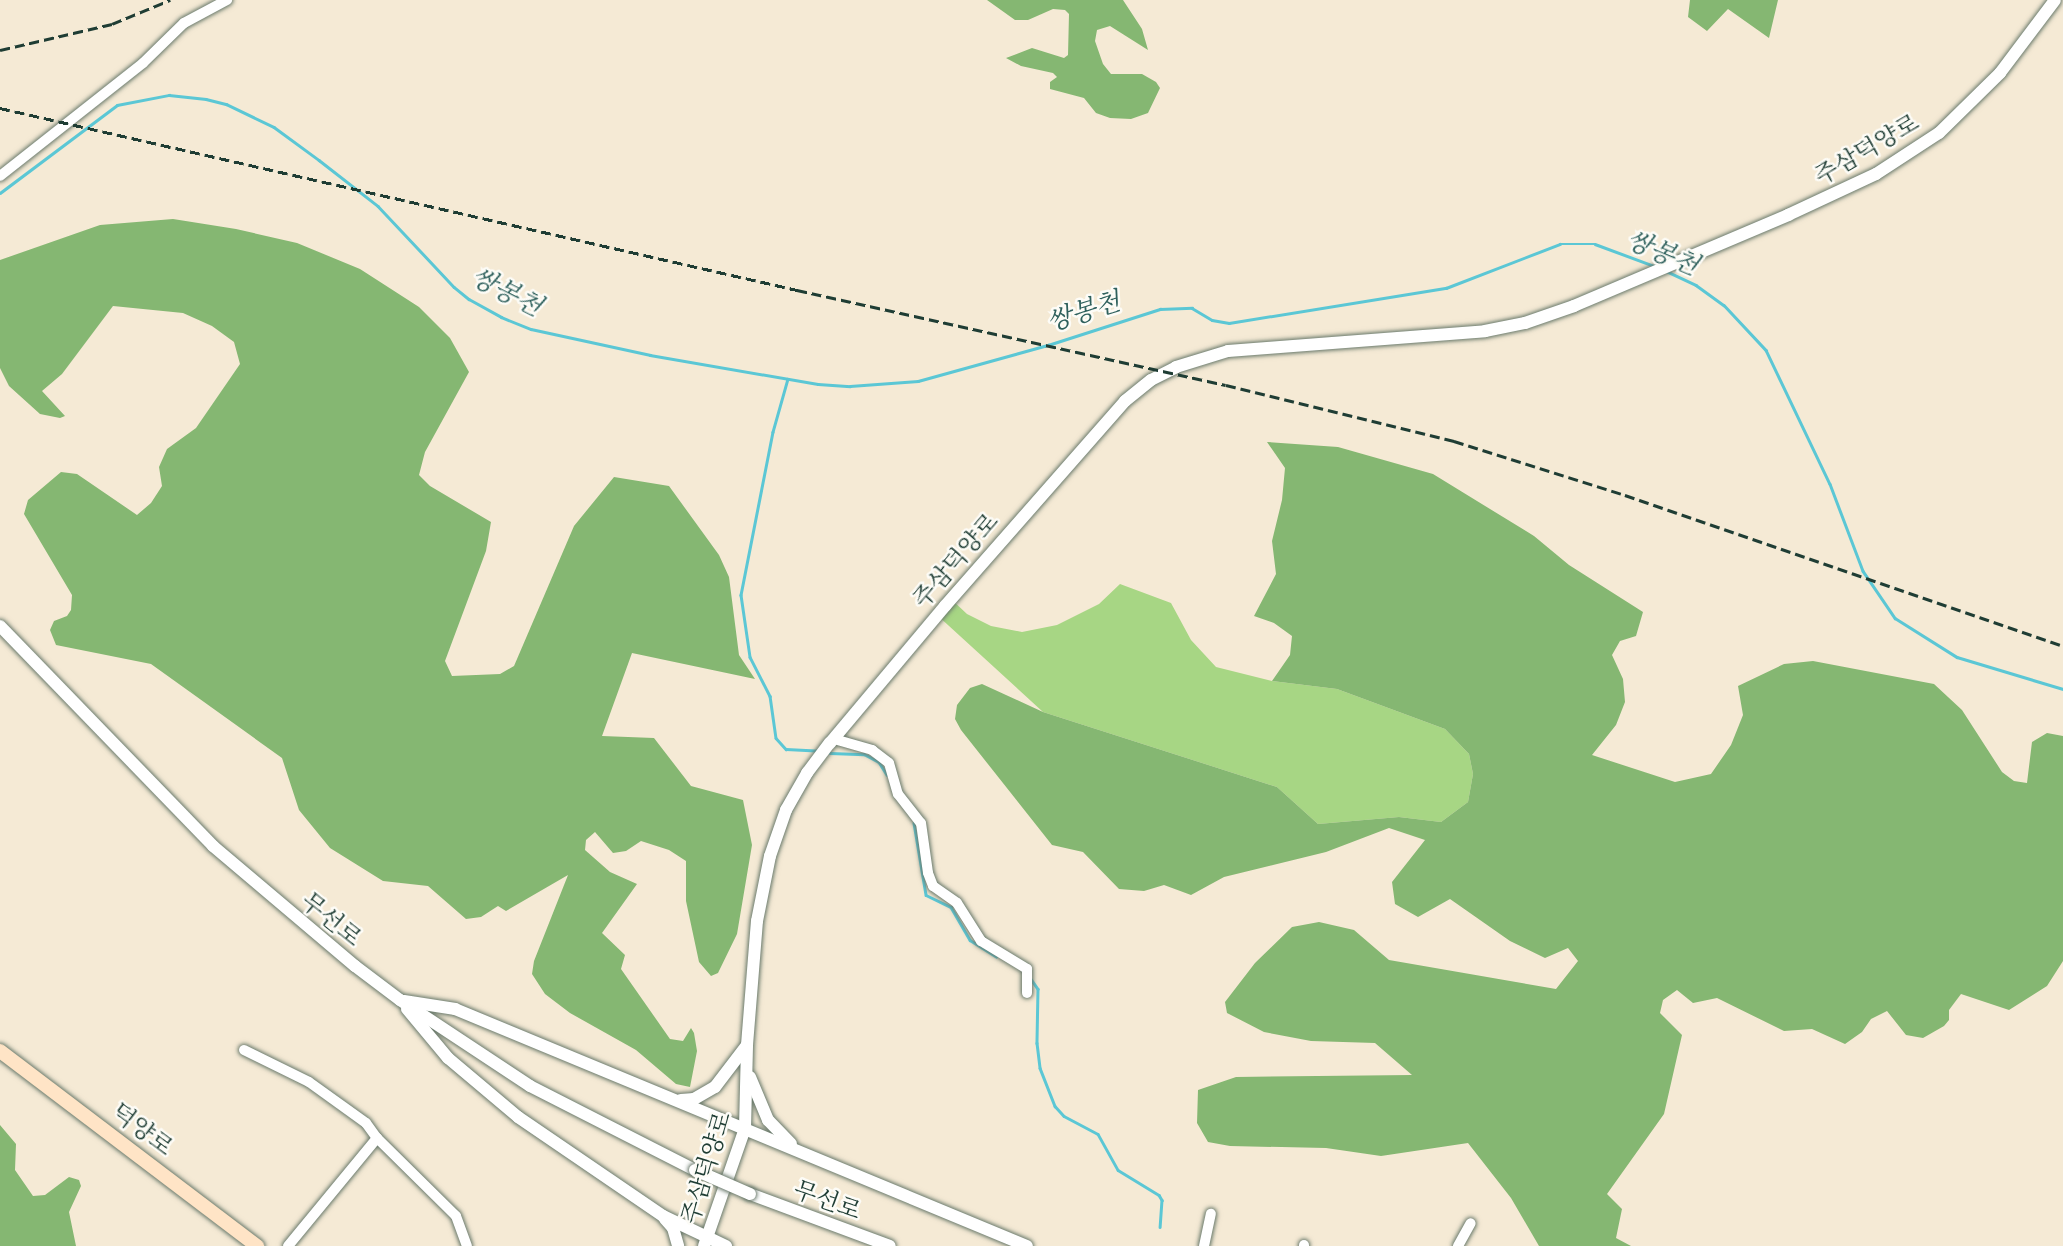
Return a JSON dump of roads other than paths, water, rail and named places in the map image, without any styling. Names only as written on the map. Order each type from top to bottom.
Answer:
[{"type":"main road","name":"덕양로","points":[[0,1051],[257,1246]]},
{"type":"street","points":[[0,176],[143,63],[184,23],[226,0]]},
{"type":"street","name":"주삼덕양로","points":[[706,1243],[745,1128],[747,1045],[757,921],[766,874],[786,810],[818,758],[937,615],[1106,422],[1142,386],[1192,360],[1228,351],[1510,327],[1574,306],[1619,287],[1833,195],[1922,146],[2000,73],[2055,0]]},
{"type":"street","name":"무선로","points":[[0,626],[213,846],[300,922],[400,1000],[530,1086],[695,1170],[750,1194],[890,1246]]},
{"type":"street","points":[[832,741],[872,750],[889,763],[898,794],[921,823],[928,873],[933,886],[957,903],[981,941],[1023,965],[1028,971],[1027,993]]},
{"type":"street","points":[[400,1000],[456,1009],[1027,1246]]},
{"type":"street","points":[[400,1000],[435,1044],[462,1071],[540,1132],[706,1243],[726,1246]]},
{"type":"street","points":[[673,1099],[694,1099],[715,1087],[747,1045]]},
{"type":"street","points":[[244,1050],[309,1082],[366,1123],[377,1138],[454,1213],[462,1226],[467,1246]]},
{"type":"street","points":[[747,1071],[768,1120],[800,1152]]},
{"type":"street","points":[[291,1245],[377,1138]]},
{"type":"street","points":[[1204,1246],[1211,1214]]},
{"type":"street","points":[[663,1216],[673,1228],[678,1246]]},
{"type":"street","points":[[1458,1246],[1471,1223]]},
{"type":"waterway","name":"쌍봉천","points":[[0,193],[117,105],[169,95],[206,99],[226,104],[274,127],[319,160],[378,206],[454,287],[501,317],[531,329],[650,355],[818,384],[850,386],[918,381],[1048,345],[1160,309],[1192,308],[1212,320],[1229,323],[1446,288],[1560,244],[1595,244],[1657,267]]},
{"type":"waterway","name":"쌍봉천","points":[[1666,271],[1696,285],[1724,305],[1766,350],[1830,484],[1863,571],[1895,618],[1957,657],[2063,689]]},
{"type":"waterway","points":[[788,379],[773,432],[741,595],[750,657],[770,696],[776,738],[786,749],[820,751]]},
{"type":"waterway","points":[[830,753],[864,754],[879,762],[887,775]]},
{"type":"waterway","points":[[914,823],[926,895],[951,907],[970,940],[996,956]]},
{"type":"waterway","points":[[1031,979],[1038,989],[1037,1043],[1040,1068],[1055,1106],[1064,1116],[1098,1134],[1118,1170],[1159,1195],[1162,1200],[1160,1227]]},
{"type":"railway","points":[[0,50],[112,24],[170,0]]},
{"type":"railway","points":[[0,108],[1226,385],[1454,441],[1625,495],[2063,646]]}]
